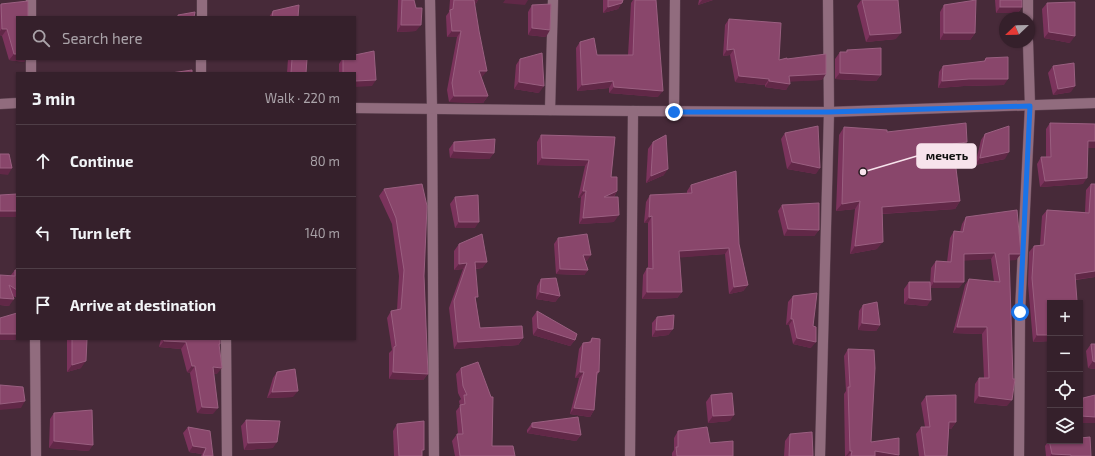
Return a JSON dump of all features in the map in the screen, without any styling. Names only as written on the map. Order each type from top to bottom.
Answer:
[{"type":"street","points":[[32,0],[32,16]]},
{"type":"street","points":[[202,0],[202,16]]},
{"type":"street","points":[[430,0],[434,456]]},
{"type":"street","points":[[550,110],[553,0]]},
{"type":"street","points":[[674,112],[675,0]]},
{"type":"street","points":[[820,456],[829,112],[828,0]]},
{"type":"street","points":[[1028,0],[1028,12]]},
{"type":"street","points":[[1019,456],[1020,312],[1030,106],[1028,48]]},
{"type":"street","points":[[31,60],[31,72]]},
{"type":"street","points":[[201,60],[201,72]]},
{"type":"street","points":[[0,104],[16,103]]},
{"type":"street","points":[[356,108],[633,112],[829,112],[1095,104]]},
{"type":"street","points":[[630,456],[633,112]]},
{"type":"street","points":[[34,340],[36,456]]},
{"type":"street","points":[[226,340],[227,456]]},
{"type":"building","points":[[402,0],[414,0],[416,8],[422,8],[421,25],[401,25]]},
{"type":"building","points":[[454,0],[474,0],[487,71],[479,71],[488,96],[454,96],[452,83],[461,31],[452,31],[450,10],[453,9]]},
{"type":"building","points":[[608,0],[623,0],[622,3],[608,7]]},
{"type":"building","points":[[635,0],[656,0],[663,91],[614,87],[613,81],[582,85],[580,42],[594,38],[597,55],[633,55]]},
{"type":"building","points":[[862,0],[898,0],[901,33],[870,35]]},
{"type":"building","points":[[976,0],[975,33],[944,33],[944,5]]},
{"type":"building","points":[[1000,0],[1022,0],[1022,7],[1000,7]]},
{"type":"building","points":[[28,1],[28,16],[16,16],[16,54],[14,54],[7,29],[2,29],[1,4]]},
{"type":"building","points":[[1075,2],[1075,36],[1049,32],[1047,3]]},
{"type":"building","points":[[551,4],[550,30],[532,28],[532,5]]},
{"type":"building","points":[[299,5],[298,16],[272,16],[273,11]]},
{"type":"building","points":[[195,12],[194,16],[178,15]]},
{"type":"building","points":[[729,19],[781,23],[779,60],[826,54],[826,74],[789,76],[790,84],[769,81],[769,79],[739,76],[734,49],[727,50]]},
{"type":"building","points":[[881,48],[881,75],[840,73],[840,52],[847,52],[847,50]]},
{"type":"building","points":[[374,51],[376,80],[356,81],[356,72],[343,72],[343,60],[356,60],[356,55]]},
{"type":"building","points":[[542,53],[544,86],[519,82],[520,59]]},
{"type":"building","points":[[1008,57],[1008,79],[942,81],[943,66],[985,61],[986,58]]},
{"type":"building","points":[[292,60],[307,60],[306,72],[291,72]]},
{"type":"building","points":[[1074,63],[1075,86],[1058,89],[1053,66]]},
{"type":"building","points":[[192,70],[192,72],[178,72]]},
{"type":"building","points":[[966,123],[967,142],[953,144],[960,201],[882,207],[883,242],[855,246],[860,201],[842,204],[844,127],[887,130],[887,132]]},
{"type":"building","points":[[1050,123],[1095,124],[1095,141],[1088,141],[1087,178],[1045,181],[1041,157],[1051,157]]},
{"type":"building","points":[[818,126],[820,168],[792,162],[785,133]]},
{"type":"building","points":[[1009,126],[1009,152],[980,158],[985,134]]},
{"type":"building","points":[[541,135],[615,137],[611,177],[617,177],[617,191],[604,197],[618,197],[619,215],[583,218],[586,191],[583,191],[589,160],[542,158]]},
{"type":"building","points":[[666,135],[668,169],[651,176],[653,142]]},
{"type":"building","points":[[495,139],[494,153],[454,151],[454,142]]},
{"type":"building","points":[[0,154],[9,154],[12,168],[0,168]]},
{"type":"building","points":[[736,171],[739,244],[748,285],[734,287],[729,248],[679,251],[682,292],[647,292],[647,268],[653,269],[652,216],[649,217],[650,195],[692,193],[691,185]]},
{"type":"building","points":[[422,184],[427,206],[424,276],[428,374],[393,372],[394,347],[396,346],[391,311],[401,309],[404,270],[396,218],[384,189]]},
{"type":"building","points":[[1091,184],[1095,184],[1095,271],[1075,274],[1077,300],[1047,300],[1047,335],[1037,335],[1032,278],[1034,246],[1044,245],[1047,210],[1089,213]]},
{"type":"building","points":[[16,194],[16,211],[0,211],[0,195]]},
{"type":"building","points":[[478,195],[479,222],[459,222],[455,197]]},
{"type":"building","points":[[819,203],[819,230],[788,229],[782,205]]},
{"type":"building","points":[[1017,210],[1021,254],[1009,254],[1013,379],[1015,379],[1012,400],[979,396],[979,378],[989,378],[987,327],[957,327],[969,279],[1000,282],[995,253],[964,254],[964,282],[934,282],[936,261],[951,262],[954,231],[963,232],[966,217]]},
{"type":"building","points":[[482,234],[487,262],[475,262],[478,297],[475,297],[480,328],[522,326],[523,338],[458,342],[454,301],[467,263],[459,264],[459,244]]},
{"type":"building","points":[[587,234],[591,255],[583,255],[588,270],[560,269],[558,238]]},
{"type":"building","points":[[16,270],[16,289],[9,285],[14,299],[0,298],[0,275],[15,276]]},
{"type":"building","points":[[556,278],[560,296],[540,292],[541,279]]},
{"type":"building","points":[[909,282],[930,282],[931,300],[909,298]]},
{"type":"building","points":[[817,293],[813,326],[816,327],[816,342],[797,338],[793,319],[791,319],[793,296]]},
{"type":"building","points":[[877,302],[880,325],[862,323],[863,305]]},
{"type":"building","points":[[537,311],[577,334],[575,340],[538,328]]},
{"type":"building","points":[[16,313],[16,334],[0,334],[0,318]]},
{"type":"building","points":[[674,315],[673,329],[656,330],[657,317]]},
{"type":"building","points":[[592,338],[600,339],[599,372],[597,372],[594,410],[574,408],[584,372],[580,372],[583,343],[591,342]]},
{"type":"building","points":[[72,340],[87,340],[86,361],[72,365]]},
{"type":"building","points":[[220,340],[219,344],[222,368],[213,367],[218,408],[202,407],[195,366],[192,366],[186,342],[164,341]]},
{"type":"building","points":[[1091,344],[1095,344],[1095,362],[1093,361]]},
{"type":"building","points":[[848,349],[874,350],[875,368],[871,442],[899,438],[899,455],[875,451],[875,456],[851,456]]},
{"type":"building","points":[[478,362],[491,397],[493,397],[492,446],[513,446],[515,456],[460,456],[457,434],[463,434],[460,405],[465,404],[464,395],[467,395],[463,386],[461,368]]},
{"type":"building","points":[[295,369],[298,391],[272,392],[277,372]]},
{"type":"building","points":[[0,385],[23,387],[25,401],[0,404]]},
{"type":"building","points":[[732,393],[734,415],[713,416],[711,395]]},
{"type":"building","points":[[956,395],[956,422],[949,422],[947,456],[925,456],[921,427],[930,427],[926,396]]},
{"type":"building","points":[[1095,395],[1095,417],[1083,416],[1083,398]]},
{"type":"building","points":[[92,410],[93,445],[54,441],[54,413]]},
{"type":"building","points":[[578,417],[581,435],[532,427],[532,423]]},
{"type":"building","points":[[246,420],[280,421],[277,442],[248,443]]},
{"type":"building","points":[[424,421],[424,450],[422,450],[422,456],[399,456],[397,424]]},
{"type":"building","points":[[188,427],[210,431],[213,456],[203,456],[206,448],[193,446]]},
{"type":"building","points":[[707,427],[710,443],[733,441],[733,456],[677,456],[676,447],[678,447],[678,431]]},
{"type":"building","points":[[812,432],[813,456],[789,456],[790,434]]},
{"type":"building","points":[[1090,437],[1091,456],[1052,454],[1050,444],[1083,444],[1083,438]]},
{"type":"place","name":"мечеть","points":[[863,172]]},
{"type":"route","points":[[674,112],[829,112],[1030,106],[1020,312]]}]
